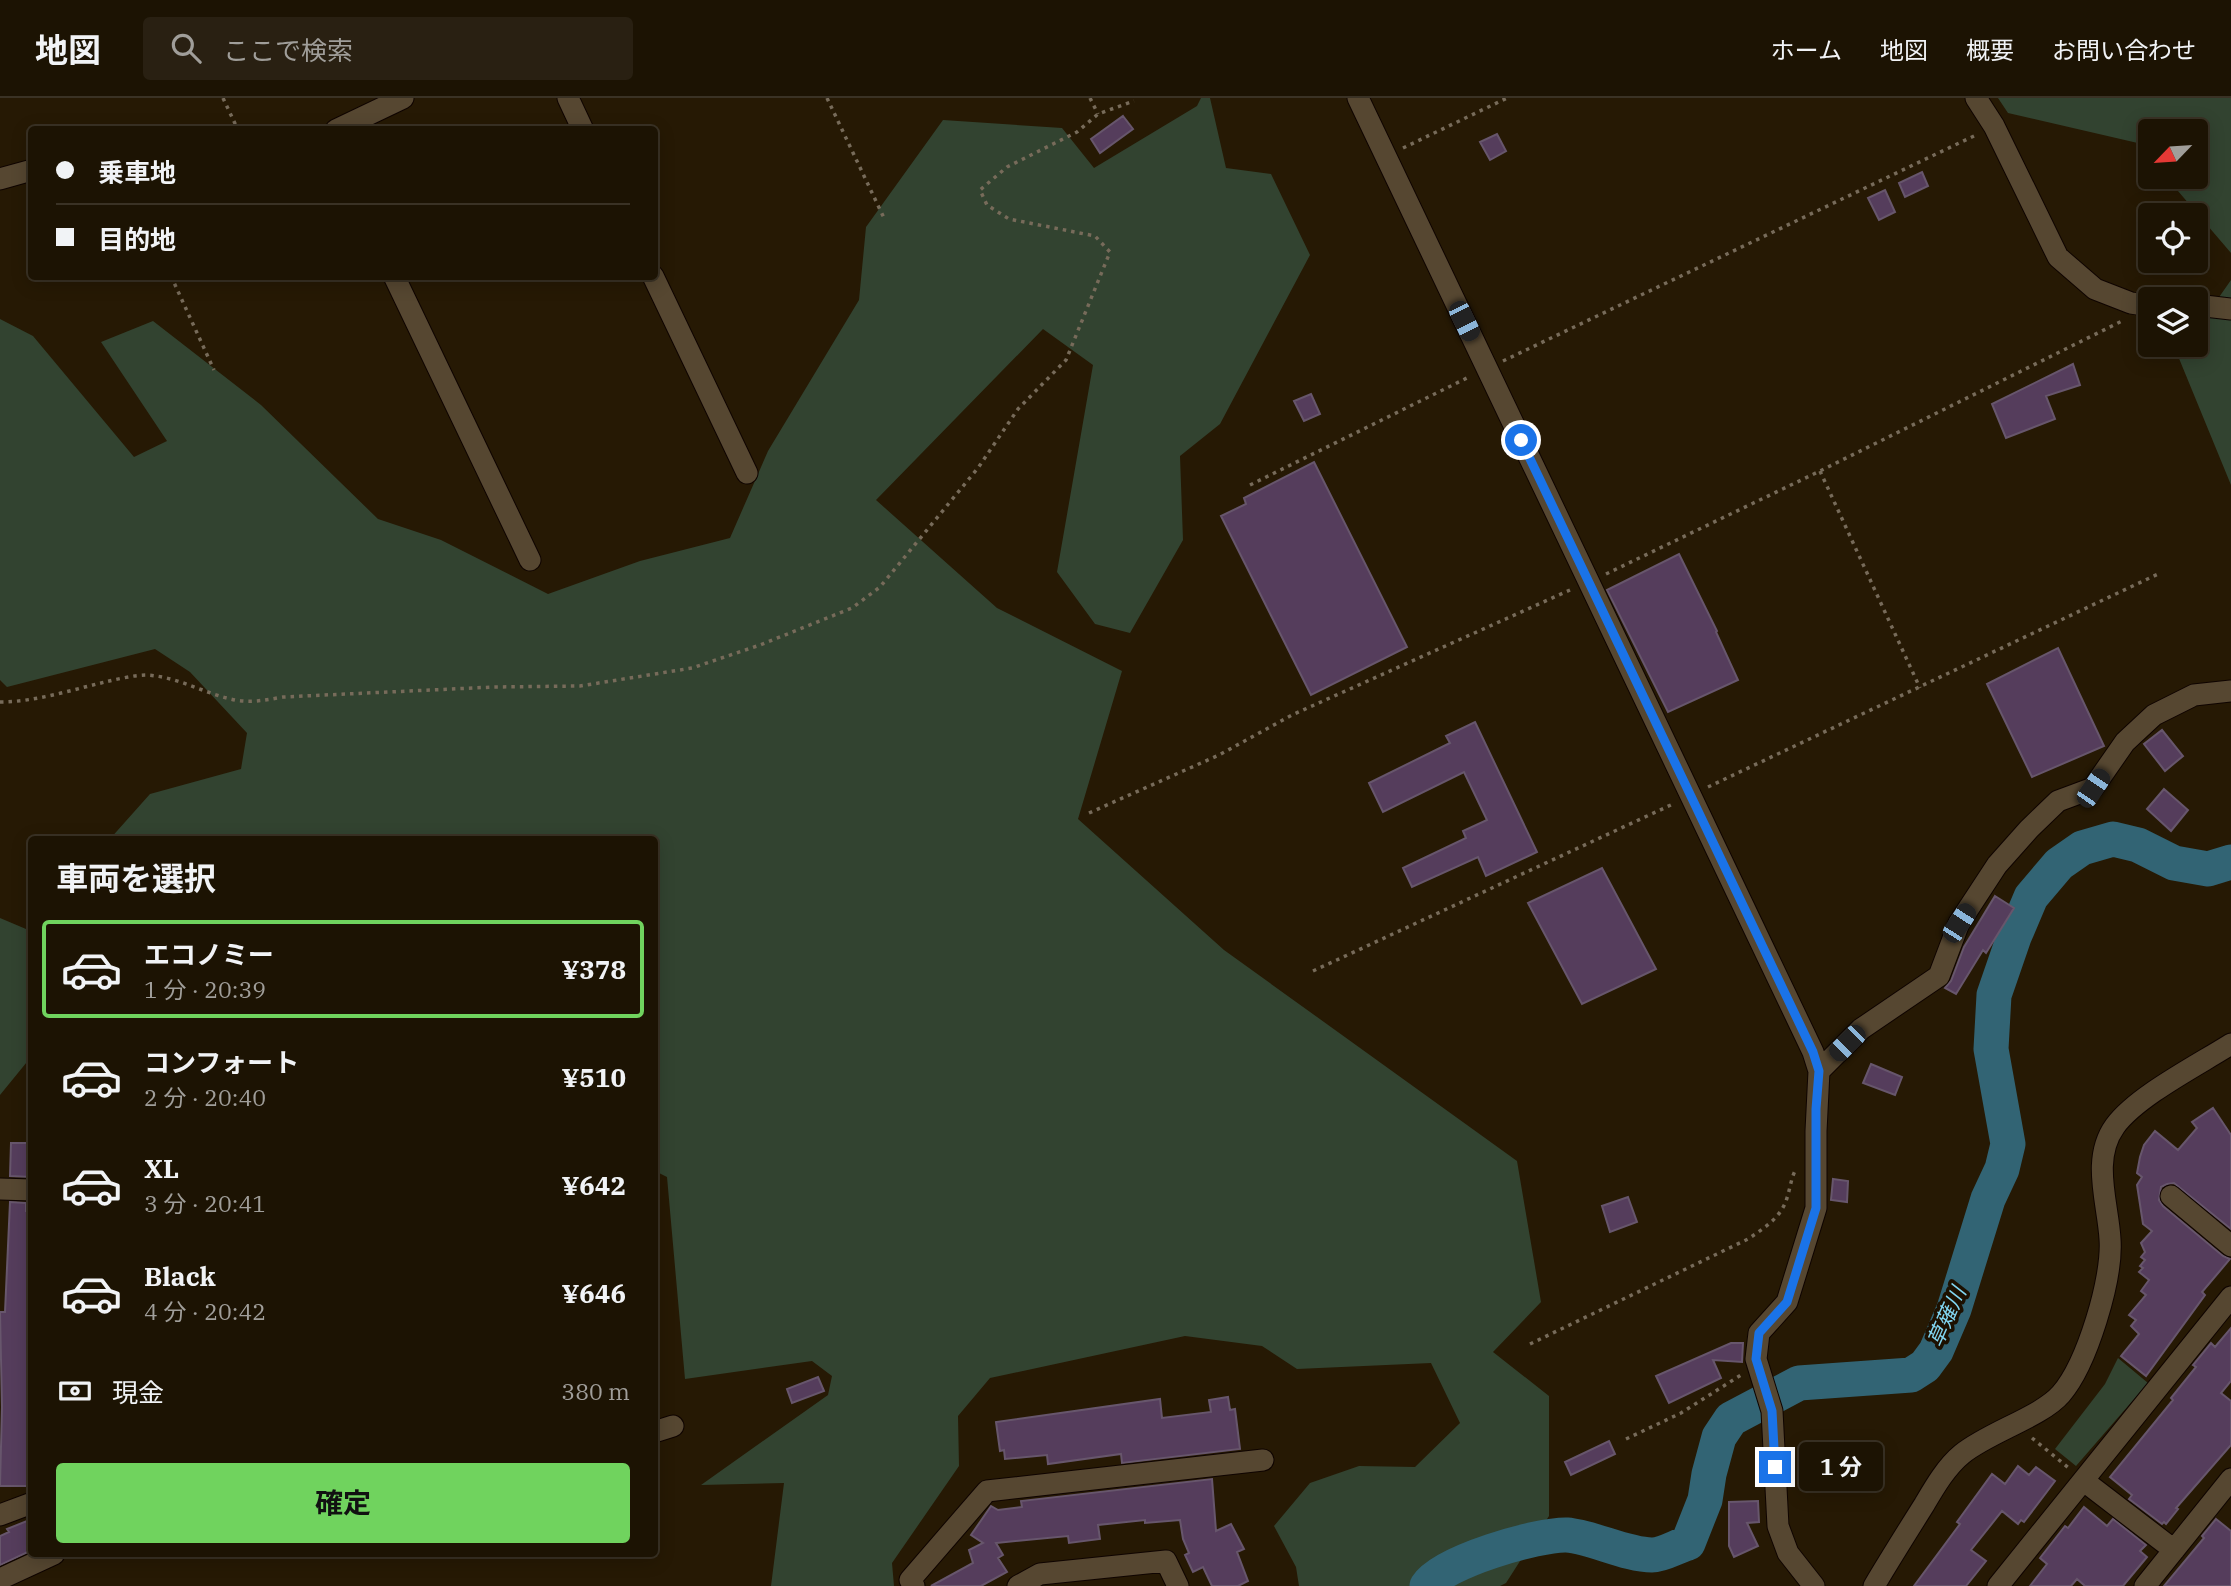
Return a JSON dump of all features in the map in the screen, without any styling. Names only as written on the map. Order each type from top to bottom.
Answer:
[{"type":"street","points":[[344,126],[403,98]]},
{"type":"street","points":[[568,98],[581,126]]},
{"type":"street","points":[[1358,98],[1813,1052],[1819,1071],[1816,1208],[1787,1302],[1759,1333],[1756,1359],[1772,1411],[1778,1526],[1788,1553],[1814,1586]]},
{"type":"street","points":[[1976,98],[1994,126],[2058,257],[2095,289],[2138,304]]},
{"type":"street","points":[[0,179],[28,171]]},
{"type":"street","points":[[396,280],[530,560]]},
{"type":"street","points":[[655,280],[747,473]]},
{"type":"street","points":[[2208,306],[2231,309]]},
{"type":"street","points":[[1819,1071],[1861,1029],[1938,976],[1959,923],[1997,865],[2048,810],[2058,802],[2093,788],[2125,742],[2154,715],[2194,695],[2231,691]]},
{"type":"street","points":[[1874,1586],[1936,1485],[1960,1455],[1990,1435],[2045,1406],[2060,1394],[2076,1370],[2102,1303],[2111,1242],[2102,1158],[2112,1129],[2127,1111],[2231,1044]]},
{"type":"street","points":[[0,1189],[28,1189]]},
{"type":"street","points":[[2171,1196],[2231,1246]]},
{"type":"street","points":[[1998,1586],[2078,1476],[2231,1297]]},
{"type":"street","points":[[914,1586],[911,1580],[987,1491],[1263,1460]]},
{"type":"street","points":[[2078,1476],[2174,1550]]},
{"type":"street","points":[[2146,1586],[2231,1479]]},
{"type":"street","points":[[0,1515],[28,1504]]},
{"type":"street","points":[[0,1579],[48,1557]]},
{"type":"street","points":[[1018,1586],[1166,1561],[1178,1586]]},
{"type":"path","points":[[223,98],[236,126]]},
{"type":"path","points":[[827,98],[884,218]]},
{"type":"path","points":[[1090,98],[1098,114]]},
{"type":"path","points":[[1385,156],[1507,98]]},
{"type":"path","points":[[0,702],[18,702],[146,675],[181,681],[237,701],[256,702],[283,697],[494,687],[580,686],[692,668],[760,645],[852,608],[880,587],[978,468],[1018,408],[1066,360],[1110,252],[1095,236],[1009,219],[987,205],[980,190],[1007,167],[1077,132],[1098,114],[1134,101]]},
{"type":"path","points":[[1250,485],[1994,126]]},
{"type":"path","points":[[173,280],[214,370]]},
{"type":"path","points":[[1089,813],[1219,755],[1292,715],[1589,582],[2126,319]]},
{"type":"path","points":[[1820,471],[1920,688]]},
{"type":"path","points":[[1313,971],[2158,574]]},
{"type":"path","points":[[1530,1345],[1748,1239],[1763,1229],[1776,1218],[1787,1201],[1792,1177],[1800,1160],[1816,1151]]},
{"type":"path","points":[[1626,1439],[1681,1413],[1758,1365]]},
{"type":"path","points":[[2024,1432],[2078,1476]]},
{"type":"green space","points":[[1201,98],[1210,98],[1226,168],[1271,174],[1310,255],[1220,424],[1180,456],[1183,540],[1130,633],[1095,624],[1057,572],[1093,365],[1043,329],[876,500],[997,608],[1122,671],[1078,819],[1224,950],[1517,1161],[1541,1302],[1493,1352],[1549,1396],[1549,1516],[1506,1583],[1500,1586],[1299,1586],[1296,1567],[1274,1526],[1310,1483],[1359,1466],[1415,1467],[1460,1423],[1431,1363],[1297,1369],[1262,1346],[1185,1336],[990,1378],[958,1416],[959,1466],[892,1563],[894,1586],[771,1586],[784,1483],[701,1485],[828,1395],[832,1376],[812,1361],[685,1379],[667,1177],[658,1172],[658,836],[113,836],[150,794],[241,769],[247,733],[190,672],[155,649],[7,687],[0,680],[0,319],[33,336],[134,457],[167,441],[101,342],[153,321],[261,405],[378,519],[441,540],[548,594],[640,561],[730,538],[768,451],[859,300],[866,227],[943,120],[1062,128],[1094,168],[1197,106]]},
{"type":"green space","points":[[1998,98],[2231,98],[2231,253],[2208,226],[2208,203],[2188,203],[2176,189],[2208,189],[2208,119],[2138,119],[2138,143],[2008,113]]},
{"type":"green space","points":[[2231,280],[2231,485],[2178,357],[2208,357],[2208,313]]},
{"type":"green space","points":[[0,918],[26,929],[28,927],[28,1061],[0,1095]]},
{"type":"green space","points":[[2118,1358],[2148,1383],[2076,1466],[2055,1449],[2105,1384]]},
{"type":"building","points":[[1123,116],[1133,129],[1100,153],[1091,139]]},
{"type":"building","points":[[1497,134],[1506,151],[1490,160],[1480,142]]},
{"type":"building","points":[[1922,172],[1928,186],[1905,197],[1899,183]]},
{"type":"building","points":[[1885,190],[1895,212],[1879,220],[1868,198]]},
{"type":"building","points":[[2073,364],[2080,385],[2046,396],[2055,419],[2006,438],[1992,404]]},
{"type":"building","points":[[1311,394],[1320,414],[1304,421],[1294,401]]},
{"type":"building","points":[[1314,462],[1407,647],[1311,695],[1221,516],[1246,504],[1244,498]]},
{"type":"building","points":[[1679,554],[1738,680],[1668,712],[1607,590]]},
{"type":"building","points":[[2058,648],[2104,746],[2032,777],[1987,684]]},
{"type":"building","points":[[1475,722],[1537,852],[1486,876],[1478,857],[1412,887],[1403,868],[1466,838],[1463,831],[1487,820],[1464,772],[1383,812],[1369,783],[1450,743],[1446,736]]},
{"type":"building","points":[[2162,730],[2183,756],[2165,771],[2144,744]]},
{"type":"building","points":[[2164,789],[2188,810],[2171,831],[2147,809]]},
{"type":"building","points":[[1602,868],[1656,969],[1582,1004],[1528,903]]},
{"type":"building","points":[[1995,896],[2014,908],[1986,953],[1983,950],[1956,994],[1945,988],[1951,981],[1964,947]]},
{"type":"building","points":[[1871,1064],[1902,1077],[1895,1095],[1863,1083]]},
{"type":"building","points":[[2213,1108],[2231,1135],[2231,1229],[2174,1183],[2161,1187],[2159,1200],[2223,1256],[2230,1259],[2202,1292],[2205,1295],[2146,1376],[2121,1356],[2139,1334],[2131,1326],[2136,1320],[2129,1315],[2146,1295],[2141,1291],[2149,1280],[2139,1272],[2145,1260],[2141,1257],[2145,1252],[2141,1243],[2152,1231],[2143,1224],[2137,1185],[2142,1177],[2137,1173],[2140,1157],[2144,1145],[2155,1131],[2178,1150],[2197,1128],[2192,1122]]},
{"type":"building","points":[[11,1143],[28,1143],[28,1177],[10,1176]]},
{"type":"building","points":[[1833,1179],[1848,1181],[1847,1202],[1831,1200]]},
{"type":"building","points":[[1628,1197],[1637,1222],[1610,1232],[1602,1206]]},
{"type":"building","points":[[10,1202],[26,1203],[28,1486],[0,1486],[0,1312],[5,1312]]},
{"type":"building","points":[[2231,1328],[2231,1381],[2221,1393],[2231,1401],[2231,1445],[2176,1508],[2178,1509],[2166,1524],[2162,1524],[2129,1499],[2132,1495],[2110,1477],[2173,1400],[2171,1398],[2196,1367],[2193,1365],[2211,1343],[2215,1347]]},
{"type":"building","points":[[1731,1343],[1743,1343],[1742,1362],[1713,1360],[1721,1378],[1669,1403],[1656,1376]]},
{"type":"building","points":[[818,1377],[824,1391],[792,1403],[787,1389]]},
{"type":"building","points":[[1228,1397],[1230,1410],[1235,1409],[1240,1449],[1122,1463],[1121,1454],[1048,1464],[1047,1455],[1005,1459],[1004,1450],[1000,1451],[996,1422],[1160,1399],[1162,1418],[1211,1412],[1209,1400]]},
{"type":"building","points":[[1609,1441],[1615,1454],[1571,1475],[1565,1462]]},
{"type":"building","points":[[2018,1466],[2029,1475],[2036,1467],[2055,1481],[2024,1522],[2021,1520],[2018,1524],[2002,1511],[1971,1550],[1986,1561],[1966,1586],[1914,1586],[1960,1524],[1957,1522],[1992,1474],[2005,1484]]},
{"type":"building","points":[[1212,1479],[1216,1531],[1231,1524],[1244,1549],[1237,1552],[1248,1581],[1238,1586],[1212,1586],[1203,1567],[1193,1572],[1185,1555],[1189,1553],[1183,1539],[1180,1520],[1145,1523],[1145,1520],[1098,1525],[1100,1539],[1069,1543],[1068,1536],[996,1543],[1003,1555],[998,1558],[1007,1572],[981,1586],[931,1586],[973,1563],[969,1550],[983,1543],[971,1535],[991,1506],[998,1510],[1022,1507],[1021,1501]]},
{"type":"building","points":[[1758,1501],[1759,1522],[1747,1523],[1758,1546],[1734,1557],[1729,1546],[1729,1502]]},
{"type":"building","points":[[2084,1507],[2107,1526],[2113,1519],[2146,1545],[2140,1551],[2147,1557],[2123,1586],[2085,1586],[2077,1579],[2071,1586],[2030,1586],[2047,1564],[2040,1558]]},
{"type":"building","points":[[2216,1519],[2231,1531],[2231,1586],[2164,1586],[2204,1538],[2202,1536]]},
{"type":"building","points":[[28,1521],[28,1552],[0,1565],[0,1536],[9,1532],[7,1529]]},
{"type":"waterway","name":"草薙川","points":[[1427,1586],[1436,1577],[1470,1559],[1514,1544],[1553,1536],[1577,1536],[1652,1555],[1688,1543],[1705,1500],[1719,1437],[1731,1419],[1799,1383],[1911,1375],[1925,1366],[1936,1351],[1954,1309],[2008,1144],[1991,1049],[1994,995],[2031,897],[2059,864],[2082,848],[2113,839],[2138,845],[2174,863],[2208,869],[2231,862]]},
{"type":"route","points":[[1521,440],[1813,1052],[1819,1071],[1816,1109],[1816,1208],[1787,1302],[1759,1333],[1756,1359],[1772,1411],[1775,1467]]}]
